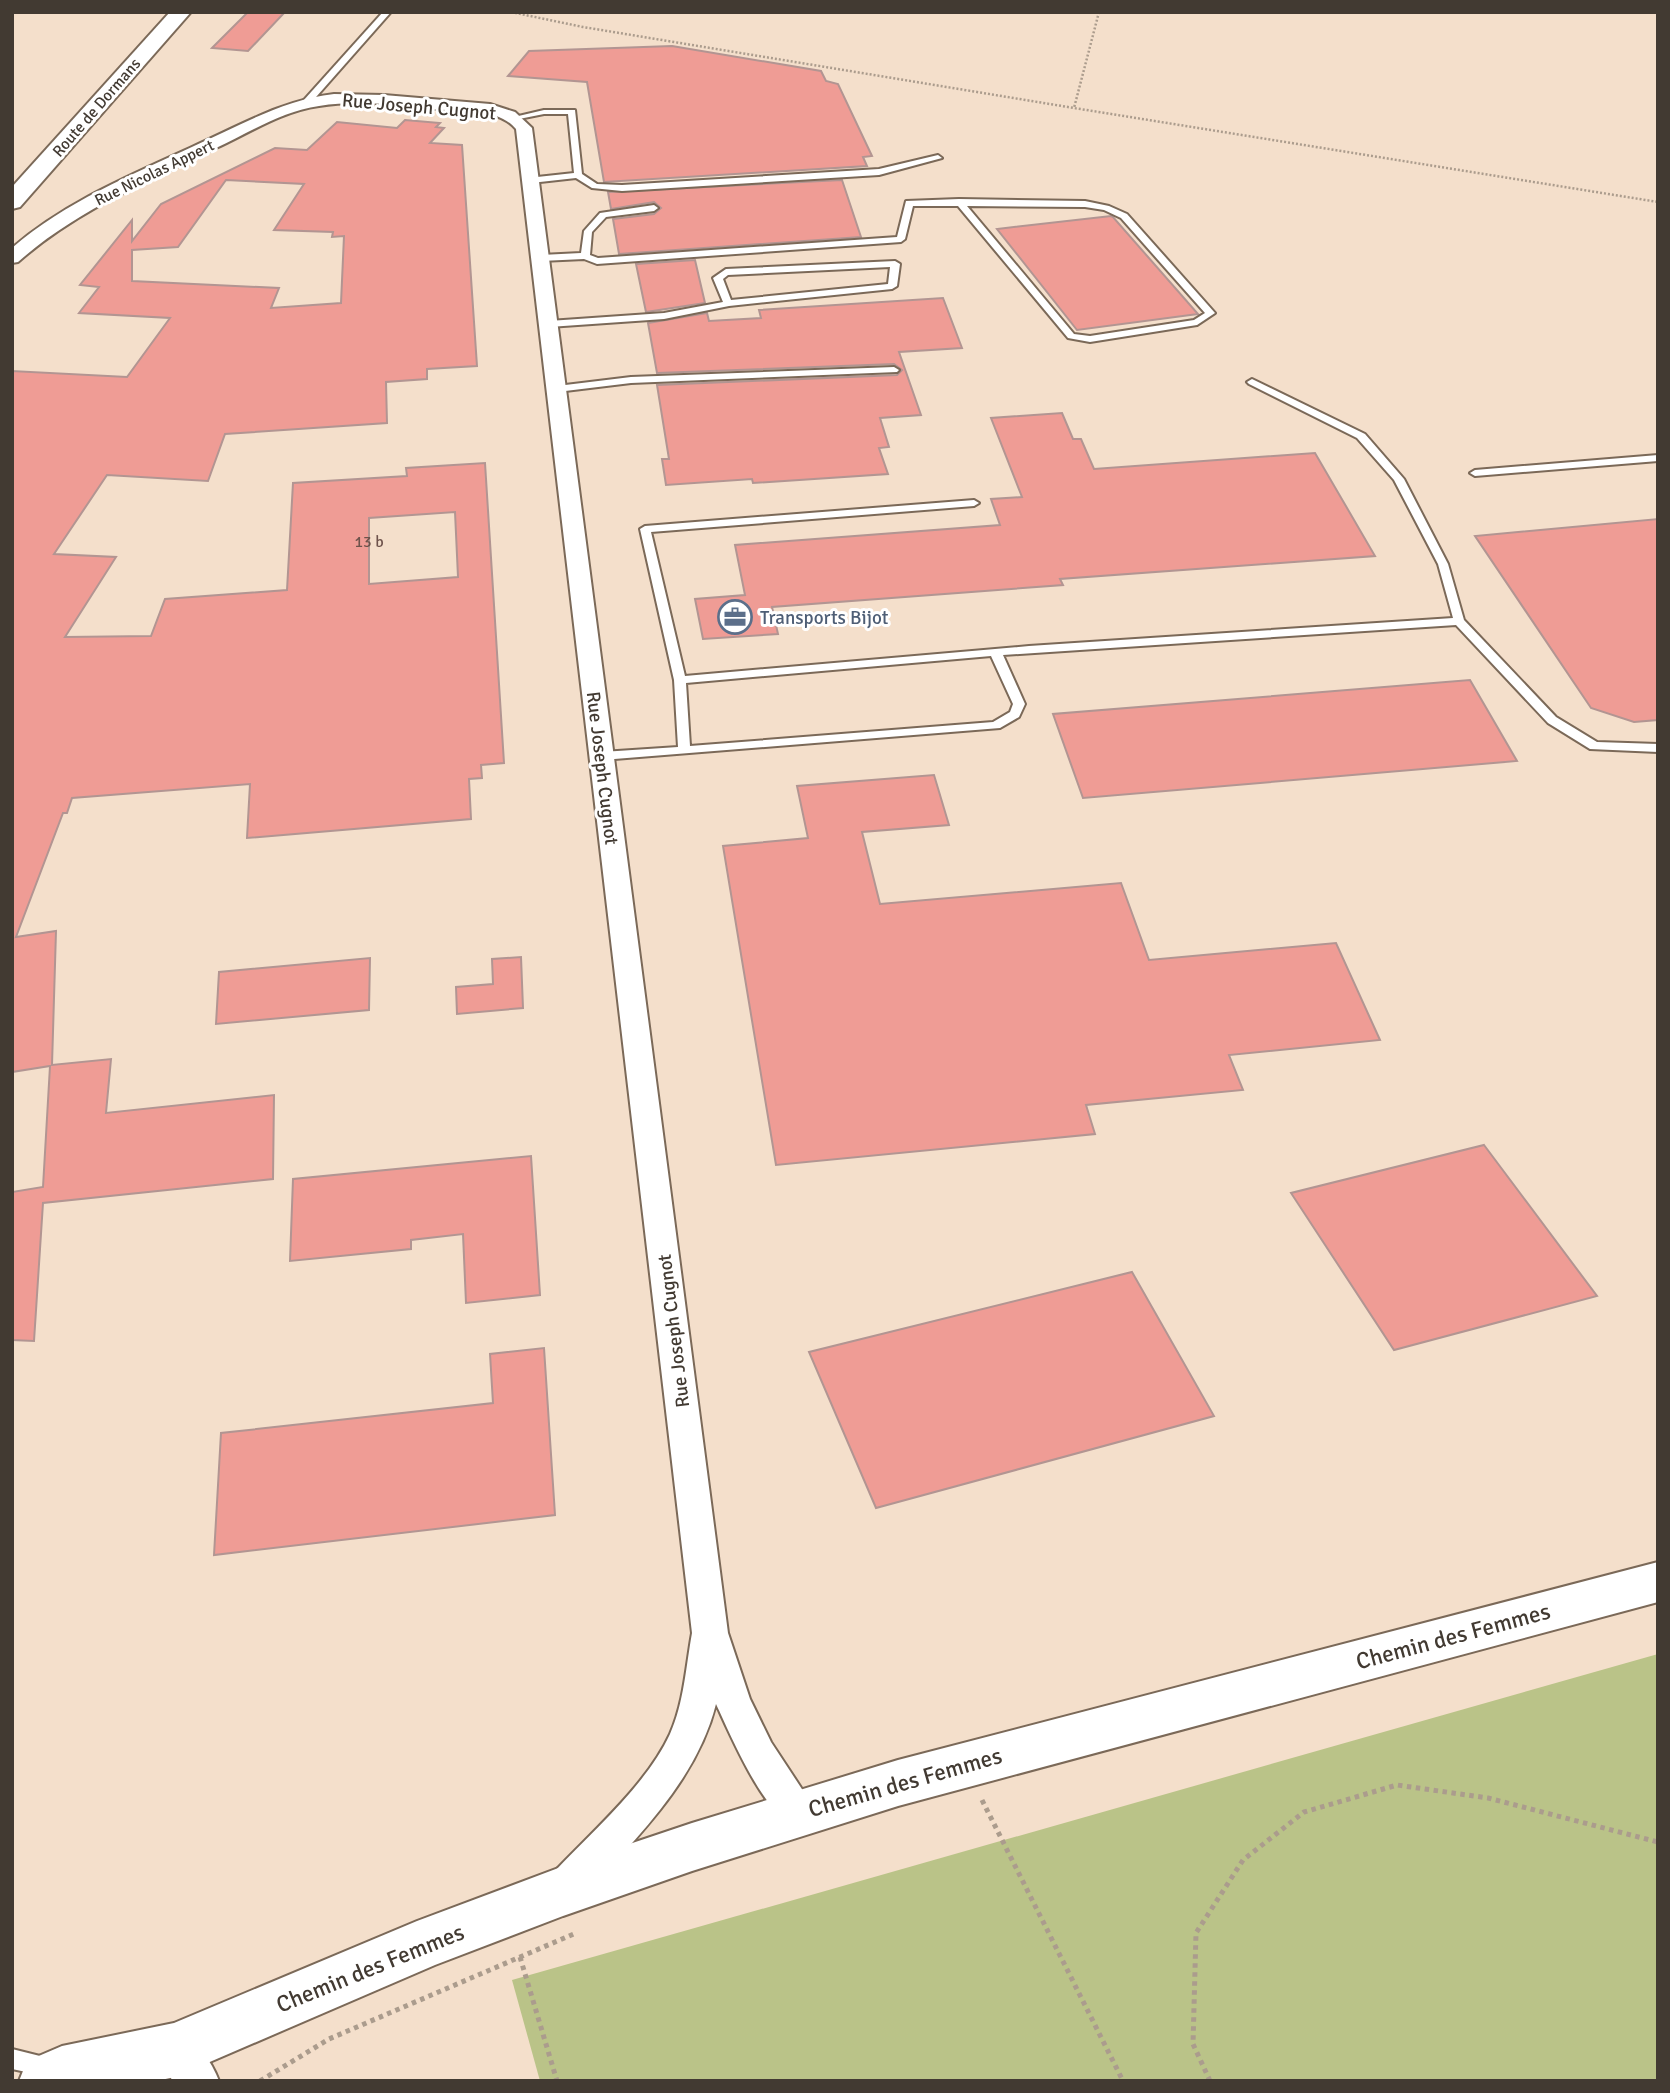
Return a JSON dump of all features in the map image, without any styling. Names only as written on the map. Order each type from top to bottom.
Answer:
[{"type":"street","name":"Route de Dormans","points":[[12,202],[181,12]]},
{"type":"street","name":"Rue Joseph Cugnot","points":[[306,103],[336,98],[480,108],[514,118],[524,128],[709,1633],[732,1700],[758,1754],[799,1812]]},
{"type":"street","name":"Rue Nicolas Appert","points":[[12,258],[49,228],[93,201],[268,117],[306,103]]},
{"type":"street","name":"Chemin des Femmes","points":[[40,2071],[170,2073],[417,1947],[570,1912],[799,1812],[911,1779],[1658,1582]]},
{"type":"street","name":"Rue Joseph Cugnot","points":[[570,1912],[682,1748],[696,1708],[709,1633]]},
{"type":"lane","points":[[306,103],[387,12]]},
{"type":"lane","points":[[514,118],[544,112],[572,112],[578,174]]},
{"type":"lane","points":[[531,180],[578,174],[595,186],[622,188],[879,172],[938,159]]},
{"type":"lane","points":[[541,258],[585,256],[597,261],[901,239],[909,203],[960,202],[1085,204],[1119,213],[1210,313],[1197,322],[1090,339],[1071,336],[960,202]]},
{"type":"lane","points":[[585,256],[588,231],[603,215],[654,208]]},
{"type":"lane","points":[[549,324],[678,313],[727,303],[892,286],[895,264],[726,272],[718,278],[727,303]]},
{"type":"lane","points":[[557,389],[631,380],[894,370]]},
{"type":"lane","points":[[1252,382],[1361,436],[1399,479],[1443,564],[1459,621],[1552,720],[1594,746],[1658,748]]},
{"type":"lane","points":[[1475,473],[1658,458]]},
{"type":"lane","points":[[684,750],[680,680],[646,529],[974,503]]},
{"type":"lane","points":[[680,680],[996,653],[1459,621]]},
{"type":"lane","points":[[602,757],[996,724],[1015,714],[1019,704],[996,653]]},
{"type":"path","points":[[511,12],[583,27],[1658,202]]},
{"type":"path","points":[[1074,108],[1099,12]]},
{"type":"path","points":[[1210,2081],[1193,2044],[1196,1933],[1242,1860],[1304,1812],[1397,1785],[1488,1798],[1658,1842]]},
{"type":"path","points":[[976,1790],[1123,2081]]},
{"type":"path","points":[[260,2081],[329,2039],[520,1957],[570,1912]]},
{"type":"path","points":[[520,1957],[557,2081]]},
{"type":"green space","points":[[1658,1654],[1658,2081],[540,2081],[512,1980]]},
{"type":"building","points":[[248,12],[285,12],[248,51],[212,48]]},
{"type":"building","points":[[672,46],[821,71],[826,81],[838,84],[872,156],[863,157],[867,166],[604,182],[587,82],[508,76],[529,51]]},
{"type":"building","points":[[405,120],[440,123],[436,127],[444,128],[430,143],[462,145],[477,366],[427,369],[427,379],[386,382],[387,423],[225,434],[208,481],[107,475],[54,554],[116,557],[65,637],[151,636],[165,599],[287,590],[293,483],[407,476],[406,468],[485,463],[504,763],[481,765],[482,778],[469,779],[471,819],[247,838],[250,784],[72,798],[67,813],[63,813],[16,937],[56,931],[52,1065],[111,1059],[106,1113],[274,1095],[273,1179],[43,1203],[34,1341],[12,1340],[12,1192],[43,1187],[50,1066],[12,1072],[12,371],[127,377],[170,318],[79,313],[99,287],[80,285],[132,220],[132,241],[161,204],[275,148],[307,150],[337,122],[397,128]],"holes":[[[226,180],[304,184],[274,230],[333,232],[332,237],[344,236],[341,303],[271,308],[279,288],[132,281],[132,250],[178,247]],[[455,512],[458,577],[369,584],[369,518]]]},
{"type":"building","points":[[842,180],[861,237],[619,254],[613,219],[654,214],[661,208],[654,202],[611,209],[608,192]]},
{"type":"building","points":[[1111,216],[1198,314],[1077,330],[997,229]]},
{"type":"building","points":[[695,260],[705,303],[646,312],[636,264]]},
{"type":"building","points":[[943,298],[962,348],[899,352],[921,415],[880,418],[889,447],[879,448],[888,474],[753,483],[752,479],[666,485],[662,459],[669,459],[657,385],[897,375],[902,370],[894,364],[657,373],[648,323],[707,313],[709,321],[761,318],[759,310]]},
{"type":"building","points":[[1062,413],[1073,439],[1081,439],[1094,469],[1315,453],[1375,556],[1060,579],[1063,585],[772,607],[778,634],[703,639],[695,599],[745,595],[735,545],[1000,525],[991,499],[1022,497],[991,418]]},
{"type":"building","points":[[1658,519],[1658,720],[1634,722],[1591,708],[1475,536]]},
{"type":"building","points":[[1470,680],[1517,761],[1083,798],[1053,714]]},
{"type":"building","points":[[934,775],[949,825],[862,832],[880,904],[1121,883],[1149,960],[1336,943],[1380,1040],[1229,1055],[1243,1090],[1086,1105],[1095,1134],[776,1165],[723,846],[808,838],[797,786]]},
{"type":"building","points":[[521,957],[523,1008],[457,1014],[456,987],[493,984],[492,959]]},
{"type":"building","points":[[370,958],[369,1010],[216,1024],[219,972]]},
{"type":"building","points":[[1484,1145],[1597,1296],[1394,1350],[1291,1193]]},
{"type":"building","points":[[531,1156],[540,1295],[466,1303],[463,1234],[411,1240],[411,1249],[290,1261],[293,1179]]},
{"type":"building","points":[[1132,1272],[1214,1416],[876,1508],[809,1352]]},
{"type":"building","points":[[544,1348],[555,1515],[214,1555],[221,1433],[493,1403],[490,1354]]},
{"type":"place","name":"Transports Bijot","points":[[735,617]]}]
